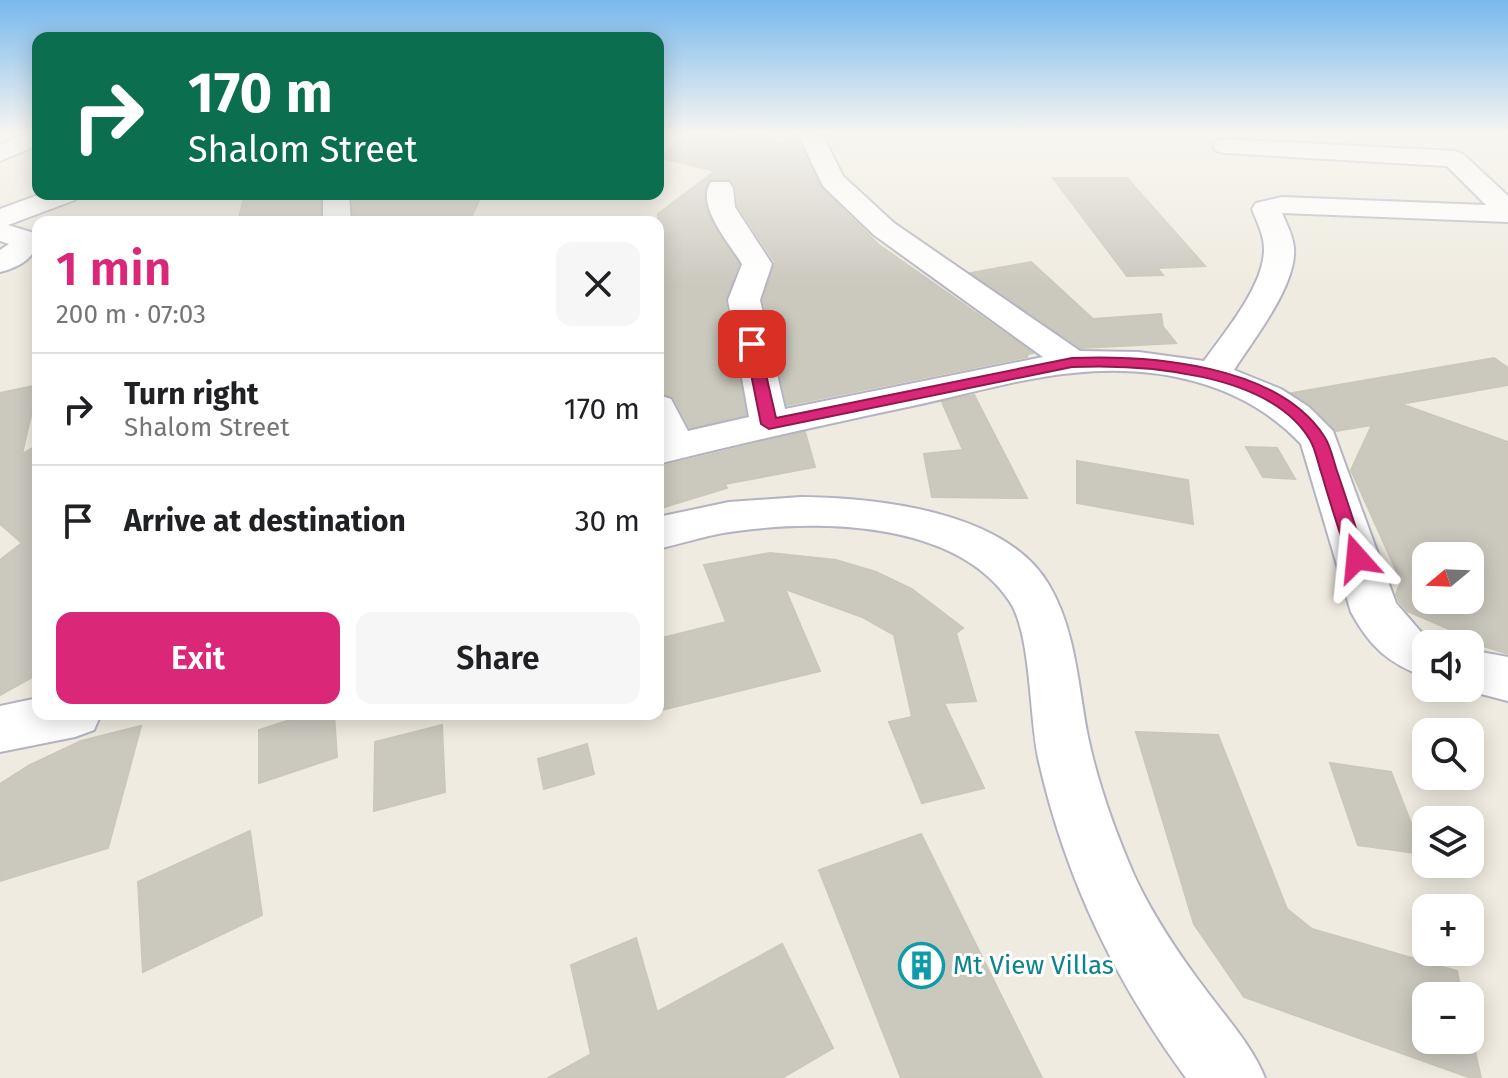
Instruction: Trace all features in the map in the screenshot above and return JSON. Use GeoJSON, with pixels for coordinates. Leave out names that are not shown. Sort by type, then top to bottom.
{"type":"FeatureCollection","features":[{"type":"Feature","properties":{"kind":"street"},"geometry":{"type":"LineString","coordinates":[[836,184],[893,236],[1072,362]]}},
{"type":"Feature","properties":{"kind":"street"},"geometry":{"type":"LineString","coordinates":[[1480,184],[1508,212]]}},
{"type":"Feature","properties":{"kind":"street"},"geometry":{"type":"LineString","coordinates":[[720,188],[721,207],[757,264],[744,300],[769,424]]}},
{"type":"Feature","properties":{"kind":"street"},"geometry":{"type":"LineString","coordinates":[[0,219],[50,200]]}},
{"type":"Feature","properties":{"kind":"street"},"geometry":{"type":"LineString","coordinates":[[1212,375],[1273,275],[1279,257],[1278,238],[1266,209],[1282,205],[1508,212]]}},
{"type":"Feature","properties":{"kind":"street"},"geometry":{"type":"LineString","coordinates":[[0,232],[27,240],[22,249],[0,263]]}},
{"type":"Feature","properties":{"kind":"street"},"geometry":{"type":"LineString","coordinates":[[666,448],[1072,362],[1119,360],[1212,375],[1274,399],[1301,418],[1319,440],[1375,612],[1404,646],[1412,650]]}},
{"type":"Feature","properties":{"kind":"street"},"geometry":{"type":"LineString","coordinates":[[664,532],[727,517],[870,514],[953,533],[998,558],[1032,596],[1046,645],[1071,777],[1101,869],[1134,940],[1230,1078]]}},
{"type":"Feature","properties":{"kind":"street"},"geometry":{"type":"LineString","coordinates":[[1484,674],[1508,679]]}},
{"type":"Feature","properties":{"kind":"street"},"geometry":{"type":"LineString","coordinates":[[14,724],[38,720]]}},
{"type":"Feature","properties":{"kind":"building"},"geometry":{"type":"Polygon","coordinates":[[[697,184],[708,184],[704,191],[708,214],[739,264],[725,301],[746,415],[690,428],[674,398],[664,394],[664,216],[658,214],[697,184]]]}},
{"type":"Feature","properties":{"kind":"building"},"geometry":{"type":"Polygon","coordinates":[[[734,184],[819,184],[879,245],[1033,353],[1027,357],[787,405],[763,300],[775,262],[738,206],[734,184]]]}},
{"type":"Feature","properties":{"kind":"building"},"geometry":{"type":"Polygon","coordinates":[[[1058,184],[1133,184],[1205,266],[1157,268],[1163,275],[1127,276],[1058,184]]]}},
{"type":"Feature","properties":{"kind":"building"},"geometry":{"type":"Polygon","coordinates":[[[244,200],[320,200],[320,216],[240,216],[244,200]]]}},
{"type":"Feature","properties":{"kind":"building"},"geometry":{"type":"Polygon","coordinates":[[[352,200],[479,200],[472,216],[354,216],[352,200]]]}},
{"type":"Feature","properties":{"kind":"building"},"geometry":{"type":"Polygon","coordinates":[[[1031,262],[1093,319],[1161,314],[1163,327],[1176,343],[1081,348],[971,273],[1031,262]]]}},
{"type":"Feature","properties":{"kind":"building"},"geometry":{"type":"Polygon","coordinates":[[[1494,358],[1508,368],[1508,385],[1401,404],[1508,442],[1508,654],[1484,646],[1484,630],[1451,630],[1414,614],[1484,614],[1484,542],[1412,542],[1412,613],[1399,601],[1396,594],[1401,581],[1351,470],[1372,425],[1336,431],[1311,405],[1292,393],[1494,358]]]}},
{"type":"Feature","properties":{"kind":"building"},"geometry":{"type":"Polygon","coordinates":[[[32,386],[32,411],[22,454],[32,448],[32,677],[0,695],[0,560],[22,543],[0,524],[0,393],[32,386]]]}},
{"type":"Feature","properties":{"kind":"building"},"geometry":{"type":"Polygon","coordinates":[[[974,395],[1027,498],[932,497],[924,454],[963,450],[942,402],[974,395]]]}},
{"type":"Feature","properties":{"kind":"building"},"geometry":{"type":"Polygon","coordinates":[[[805,432],[815,467],[725,484],[727,488],[664,507],[664,466],[805,432]]]}},
{"type":"Feature","properties":{"kind":"building"},"geometry":{"type":"Polygon","coordinates":[[[1246,447],[1277,448],[1295,479],[1263,477],[1246,447]]]}},
{"type":"Feature","properties":{"kind":"building"},"geometry":{"type":"Polygon","coordinates":[[[1077,461],[1188,480],[1193,524],[1077,503],[1077,461]]]}},
{"type":"Feature","properties":{"kind":"building"},"geometry":{"type":"Polygon","coordinates":[[[770,553],[836,560],[876,572],[912,589],[963,628],[956,633],[976,701],[944,703],[984,788],[922,803],[889,722],[912,717],[894,635],[862,617],[785,589],[820,671],[664,710],[664,638],[726,622],[704,565],[770,553]]]}},
{"type":"Feature","properties":{"kind":"building"},"geometry":{"type":"Polygon","coordinates":[[[290,720],[334,720],[337,757],[259,783],[259,730],[290,720]]]}},
{"type":"Feature","properties":{"kind":"building"},"geometry":{"type":"Polygon","coordinates":[[[442,725],[445,792],[374,811],[375,742],[442,725]]]}},
{"type":"Feature","properties":{"kind":"building"},"geometry":{"type":"Polygon","coordinates":[[[141,726],[108,848],[0,881],[0,784],[30,765],[81,741],[141,726]]]}},
{"type":"Feature","properties":{"kind":"building"},"geometry":{"type":"Polygon","coordinates":[[[1136,732],[1218,735],[1287,909],[1312,929],[1412,958],[1412,966],[1440,966],[1457,971],[1459,982],[1412,982],[1412,1054],[1476,1054],[1481,1078],[1471,1078],[1244,997],[1194,924],[1136,732]]]}},
{"type":"Feature","properties":{"kind":"building"},"geometry":{"type":"Polygon","coordinates":[[[587,744],[594,774],[544,789],[538,759],[587,744]]]}},
{"type":"Feature","properties":{"kind":"building"},"geometry":{"type":"Polygon","coordinates":[[[1330,763],[1391,772],[1412,826],[1412,852],[1358,845],[1330,763]]]}},
{"type":"Feature","properties":{"kind":"building"},"geometry":{"type":"Polygon","coordinates":[[[250,831],[262,915],[143,972],[138,882],[250,831]]]}},
{"type":"Feature","properties":{"kind":"building","name":"Mt View Villas"},"geometry":{"type":"Polygon","coordinates":[[[921,834],[1042,1078],[901,1078],[819,870],[921,834]]]}},
{"type":"Feature","properties":{"kind":"building"},"geometry":{"type":"Polygon","coordinates":[[[636,938],[657,1012],[782,944],[833,1048],[782,1078],[548,1078],[591,1054],[571,965],[636,938]]]}},
{"type":"Feature","properties":{"kind":"place","name":"Mt View Villas"},"geometry":{"type":"Point","coordinates":[922,965]}},
{"type":"Feature","properties":{"kind":"route"},"geometry":{"type":"LineString","coordinates":[[752,344],[769,424],[1072,362],[1119,360],[1167,366],[1244,385],[1274,399],[1301,418],[1319,440],[1357,558]]}}]}
